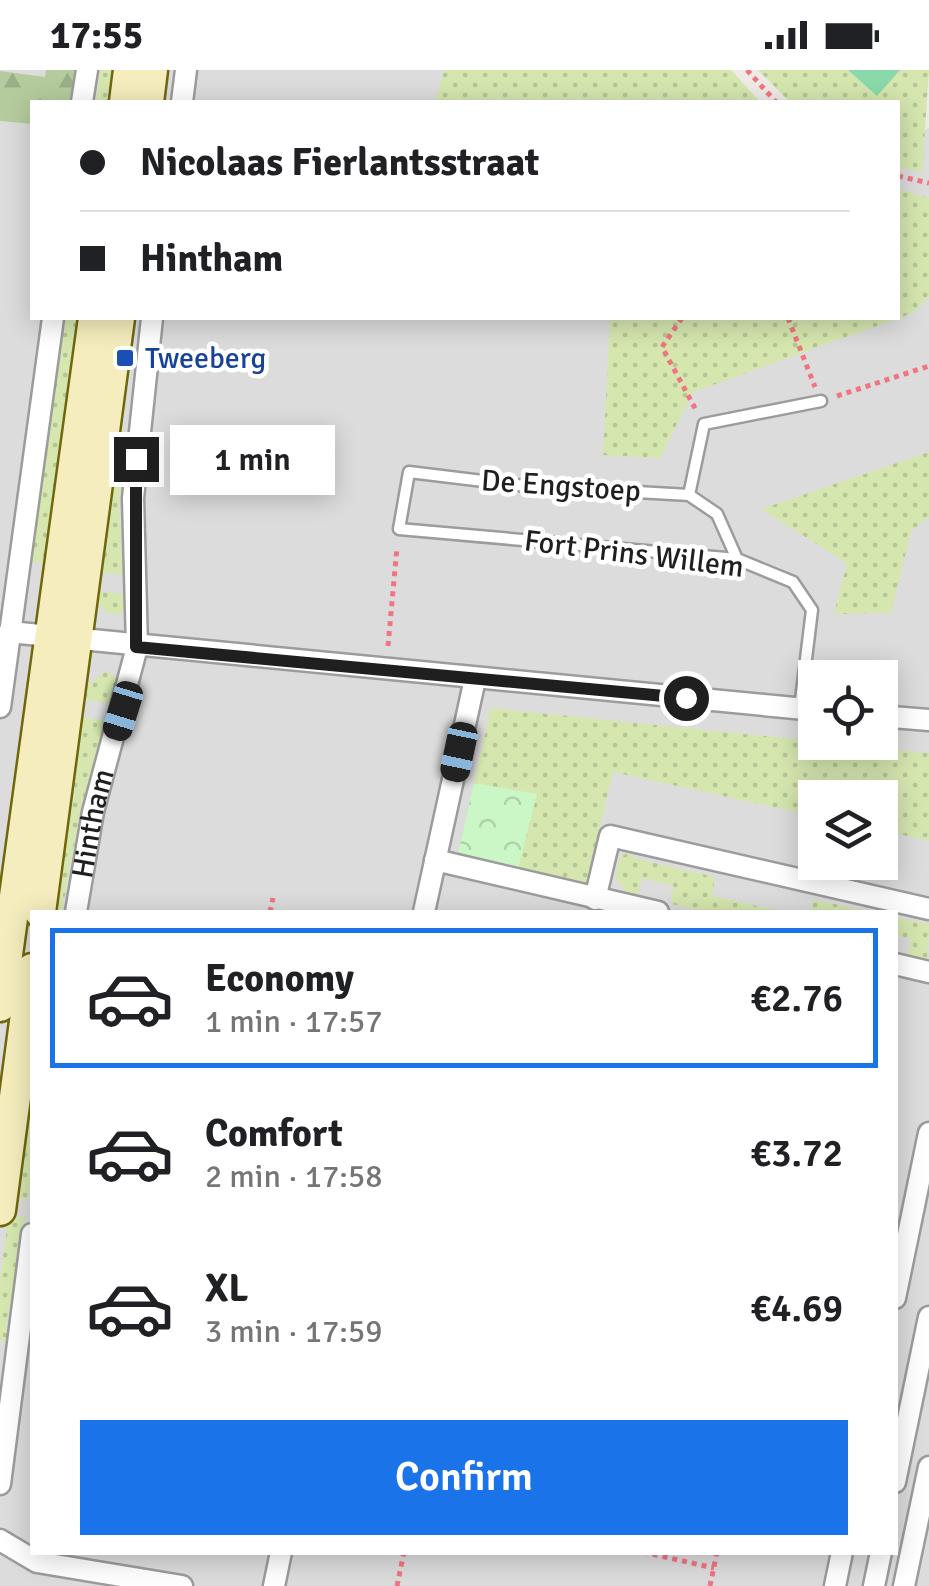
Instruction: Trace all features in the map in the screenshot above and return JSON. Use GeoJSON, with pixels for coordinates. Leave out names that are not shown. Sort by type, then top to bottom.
{"type":"FeatureCollection","features":[{"type":"Feature","properties":{"kind":"street"},"geometry":{"type":"LineString","coordinates":[[82,100],[87,70]]}},
{"type":"Feature","properties":{"kind":"street"},"geometry":{"type":"LineString","coordinates":[[124,100],[129,70]]}},
{"type":"Feature","properties":{"kind":"street"},"geometry":{"type":"LineString","coordinates":[[148,100],[152,70]]}},
{"type":"Feature","properties":{"kind":"street"},"geometry":{"type":"LineString","coordinates":[[182,100],[186,70]]}},
{"type":"Feature","properties":{"kind":"street"},"geometry":{"type":"LineString","coordinates":[[0,707],[53,320]]}},
{"type":"Feature","properties":{"kind":"street","name":"Hintham"},"geometry":{"type":"LineString","coordinates":[[40,910],[94,320]]}},
{"type":"Feature","properties":{"kind":"street","name":"Hintham"},"geometry":{"type":"LineString","coordinates":[[1,994],[119,320]]}},
{"type":"Feature","properties":{"kind":"street","name":"Hintham"},"geometry":{"type":"LineString","coordinates":[[76,910],[92,812],[136,647],[134,498],[152,320]]}},
{"type":"Feature","properties":{"kind":"street"},"geometry":{"type":"LineString","coordinates":[[10,632],[798,709]]}},
{"type":"Feature","properties":{"kind":"street"},"geometry":{"type":"LineString","coordinates":[[424,910],[475,679]]}},
{"type":"Feature","properties":{"kind":"street"},"geometry":{"type":"LineString","coordinates":[[898,717],[929,720]]}},
{"type":"Feature","properties":{"kind":"street"},"geometry":{"type":"LineString","coordinates":[[596,899],[610,836],[929,908]]}},
{"type":"Feature","properties":{"kind":"street"},"geometry":{"type":"LineString","coordinates":[[435,860],[648,910]]}},
{"type":"Feature","properties":{"kind":"street"},"geometry":{"type":"LineString","coordinates":[[898,965],[929,972]]}},
{"type":"Feature","properties":{"kind":"street"},"geometry":{"type":"LineString","coordinates":[[0,1210],[30,984]]}},
{"type":"Feature","properties":{"kind":"street"},"geometry":{"type":"LineString","coordinates":[[898,1267],[902,1225],[929,1132]]}},
{"type":"Feature","properties":{"kind":"street"},"geometry":{"type":"LineString","coordinates":[[0,1484],[30,1250]]}},
{"type":"Feature","properties":{"kind":"street"},"geometry":{"type":"LineString","coordinates":[[898,1467],[929,1317]]}},
{"type":"Feature","properties":{"kind":"street"},"geometry":{"type":"LineString","coordinates":[[904,1586],[929,1466]]}},
{"type":"Feature","properties":{"kind":"street"},"geometry":{"type":"LineString","coordinates":[[0,1540],[37,1562],[182,1586]]}},
{"type":"Feature","properties":{"kind":"street"},"geometry":{"type":"LineString","coordinates":[[274,1586],[280,1555]]}},
{"type":"Feature","properties":{"kind":"street"},"geometry":{"type":"LineString","coordinates":[[835,1586],[841,1555]]}},
{"type":"Feature","properties":{"kind":"street"},"geometry":{"type":"LineString","coordinates":[[874,1586],[879,1555]]}},
{"type":"Feature","properties":{"kind":"lane"},"geometry":{"type":"LineString","coordinates":[[737,559],[717,514],[689,495],[704,424],[821,401]]}},
{"type":"Feature","properties":{"kind":"lane","name":"De Engstoep"},"geometry":{"type":"LineString","coordinates":[[399,529],[409,472],[516,485],[689,495]]}},
{"type":"Feature","properties":{"kind":"lane","name":"Fort Prins Willem"},"geometry":{"type":"LineString","coordinates":[[399,529],[737,559],[793,582],[812,610],[810,660]]}},
{"type":"Feature","properties":{"kind":"path"},"geometry":{"type":"LineString","coordinates":[[748,70],[774,100]]}},
{"type":"Feature","properties":{"kind":"path"},"geometry":{"type":"LineString","coordinates":[[900,176],[929,183]]}},
{"type":"Feature","properties":{"kind":"path"},"geometry":{"type":"LineString","coordinates":[[681,320],[662,347],[704,424]]}},
{"type":"Feature","properties":{"kind":"path"},"geometry":{"type":"LineString","coordinates":[[789,320],[821,401],[929,366]]}},
{"type":"Feature","properties":{"kind":"path"},"geometry":{"type":"LineString","coordinates":[[385,670],[399,529]]}},
{"type":"Feature","properties":{"kind":"path"},"geometry":{"type":"LineString","coordinates":[[270,910],[273,898]]}},
{"type":"Feature","properties":{"kind":"path"},"geometry":{"type":"LineString","coordinates":[[397,1586],[403,1555]]}},
{"type":"Feature","properties":{"kind":"path"},"geometry":{"type":"LineString","coordinates":[[656,1555],[714,1568]]}},
{"type":"Feature","properties":{"kind":"path"},"geometry":{"type":"LineString","coordinates":[[710,1586],[717,1555]]}},
{"type":"Feature","properties":{"kind":"shaded area"},"geometry":{"type":"Polygon","coordinates":[[[0,70],[640,70],[658,100],[30,100],[30,320],[900,320],[900,139],[929,128],[929,1586],[0,1586],[0,70]]]}},
{"type":"Feature","properties":{"kind":"green space"},"geometry":{"type":"Polygon","coordinates":[[[46,70],[77,70],[72,100],[30,100],[30,124],[0,121],[0,71],[45,77],[46,70]]]}},
{"type":"Feature","properties":{"kind":"green space"},"geometry":{"type":"Polygon","coordinates":[[[100,70],[117,70],[112,100],[96,100],[100,70]]]}},
{"type":"Feature","properties":{"kind":"green space"},"geometry":{"type":"Polygon","coordinates":[[[444,70],[731,70],[758,100],[436,100],[444,70]]]}},
{"type":"Feature","properties":{"kind":"green space"},"geometry":{"type":"Polygon","coordinates":[[[758,70],[929,70],[922,172],[900,167],[900,100],[788,100],[758,70]]]}},
{"type":"Feature","properties":{"kind":"green space"},"geometry":{"type":"Polygon","coordinates":[[[848,70],[900,70],[877,96],[848,70]]]}},
{"type":"Feature","properties":{"kind":"green space"},"geometry":{"type":"Polygon","coordinates":[[[900,190],[929,198],[929,296],[913,313],[900,318],[900,190]]]}},
{"type":"Feature","properties":{"kind":"green space"},"geometry":{"type":"Polygon","coordinates":[[[65,320],[83,320],[50,564],[31,562],[65,320]]]}},
{"type":"Feature","properties":{"kind":"green space"},"geometry":{"type":"Polygon","coordinates":[[[610,320],[894,320],[693,392],[660,458],[603,455],[610,320]]]}},
{"type":"Feature","properties":{"kind":"green space"},"geometry":{"type":"Polygon","coordinates":[[[113,430],[126,431],[119,506],[123,575],[94,571],[113,430]]]}},
{"type":"Feature","properties":{"kind":"green space"},"geometry":{"type":"Polygon","coordinates":[[[929,452],[929,517],[911,531],[891,613],[834,614],[847,563],[761,509],[929,452]]]}},
{"type":"Feature","properties":{"kind":"green space"},"geometry":{"type":"Polygon","coordinates":[[[94,590],[128,595],[129,604],[118,615],[108,612],[94,590]]]}},
{"type":"Feature","properties":{"kind":"green space"},"geometry":{"type":"Polygon","coordinates":[[[107,671],[119,680],[115,704],[79,699],[87,685],[107,671]]]}},
{"type":"Feature","properties":{"kind":"green space"},"geometry":{"type":"Polygon","coordinates":[[[491,708],[798,740],[798,760],[898,760],[898,750],[929,753],[929,841],[898,834],[898,780],[798,780],[798,812],[613,772],[584,892],[456,863],[491,708]]]}},
{"type":"Feature","properties":{"kind":"green space"},"geometry":{"type":"Polygon","coordinates":[[[77,717],[111,721],[82,803],[62,910],[50,910],[77,717]]]}},
{"type":"Feature","properties":{"kind":"green space"},"geometry":{"type":"Polygon","coordinates":[[[474,783],[537,794],[516,877],[456,863],[474,783]]]}},
{"type":"Feature","properties":{"kind":"green space"},"geometry":{"type":"Polygon","coordinates":[[[634,851],[633,858],[715,877],[712,896],[776,910],[699,910],[671,904],[674,886],[642,878],[637,897],[628,894],[615,877],[621,856],[634,851]]]}},
{"type":"Feature","properties":{"kind":"green space"},"geometry":{"type":"Polygon","coordinates":[[[814,900],[863,910],[810,910],[814,900]]]}},
{"type":"Feature","properties":{"kind":"green space"},"geometry":{"type":"Polygon","coordinates":[[[898,918],[929,924],[927,963],[907,958],[911,939],[898,936],[898,918]]]}},
{"type":"Feature","properties":{"kind":"green space"},"geometry":{"type":"Polygon","coordinates":[[[30,1057],[28,1199],[11,1197],[30,1057]]]}},
{"type":"Feature","properties":{"kind":"green space"},"geometry":{"type":"Polygon","coordinates":[[[9,1215],[26,1217],[6,1325],[11,1334],[7,1341],[0,1341],[0,1277],[9,1215]]]}},
{"type":"Feature","properties":{"kind":"place","name":"Tweeberg"},"geometry":{"type":"Point","coordinates":[125,358]}},
{"type":"Feature","properties":{"kind":"route"},"geometry":{"type":"LineString","coordinates":[[136,459],[136,647],[686,698]]}}]}
